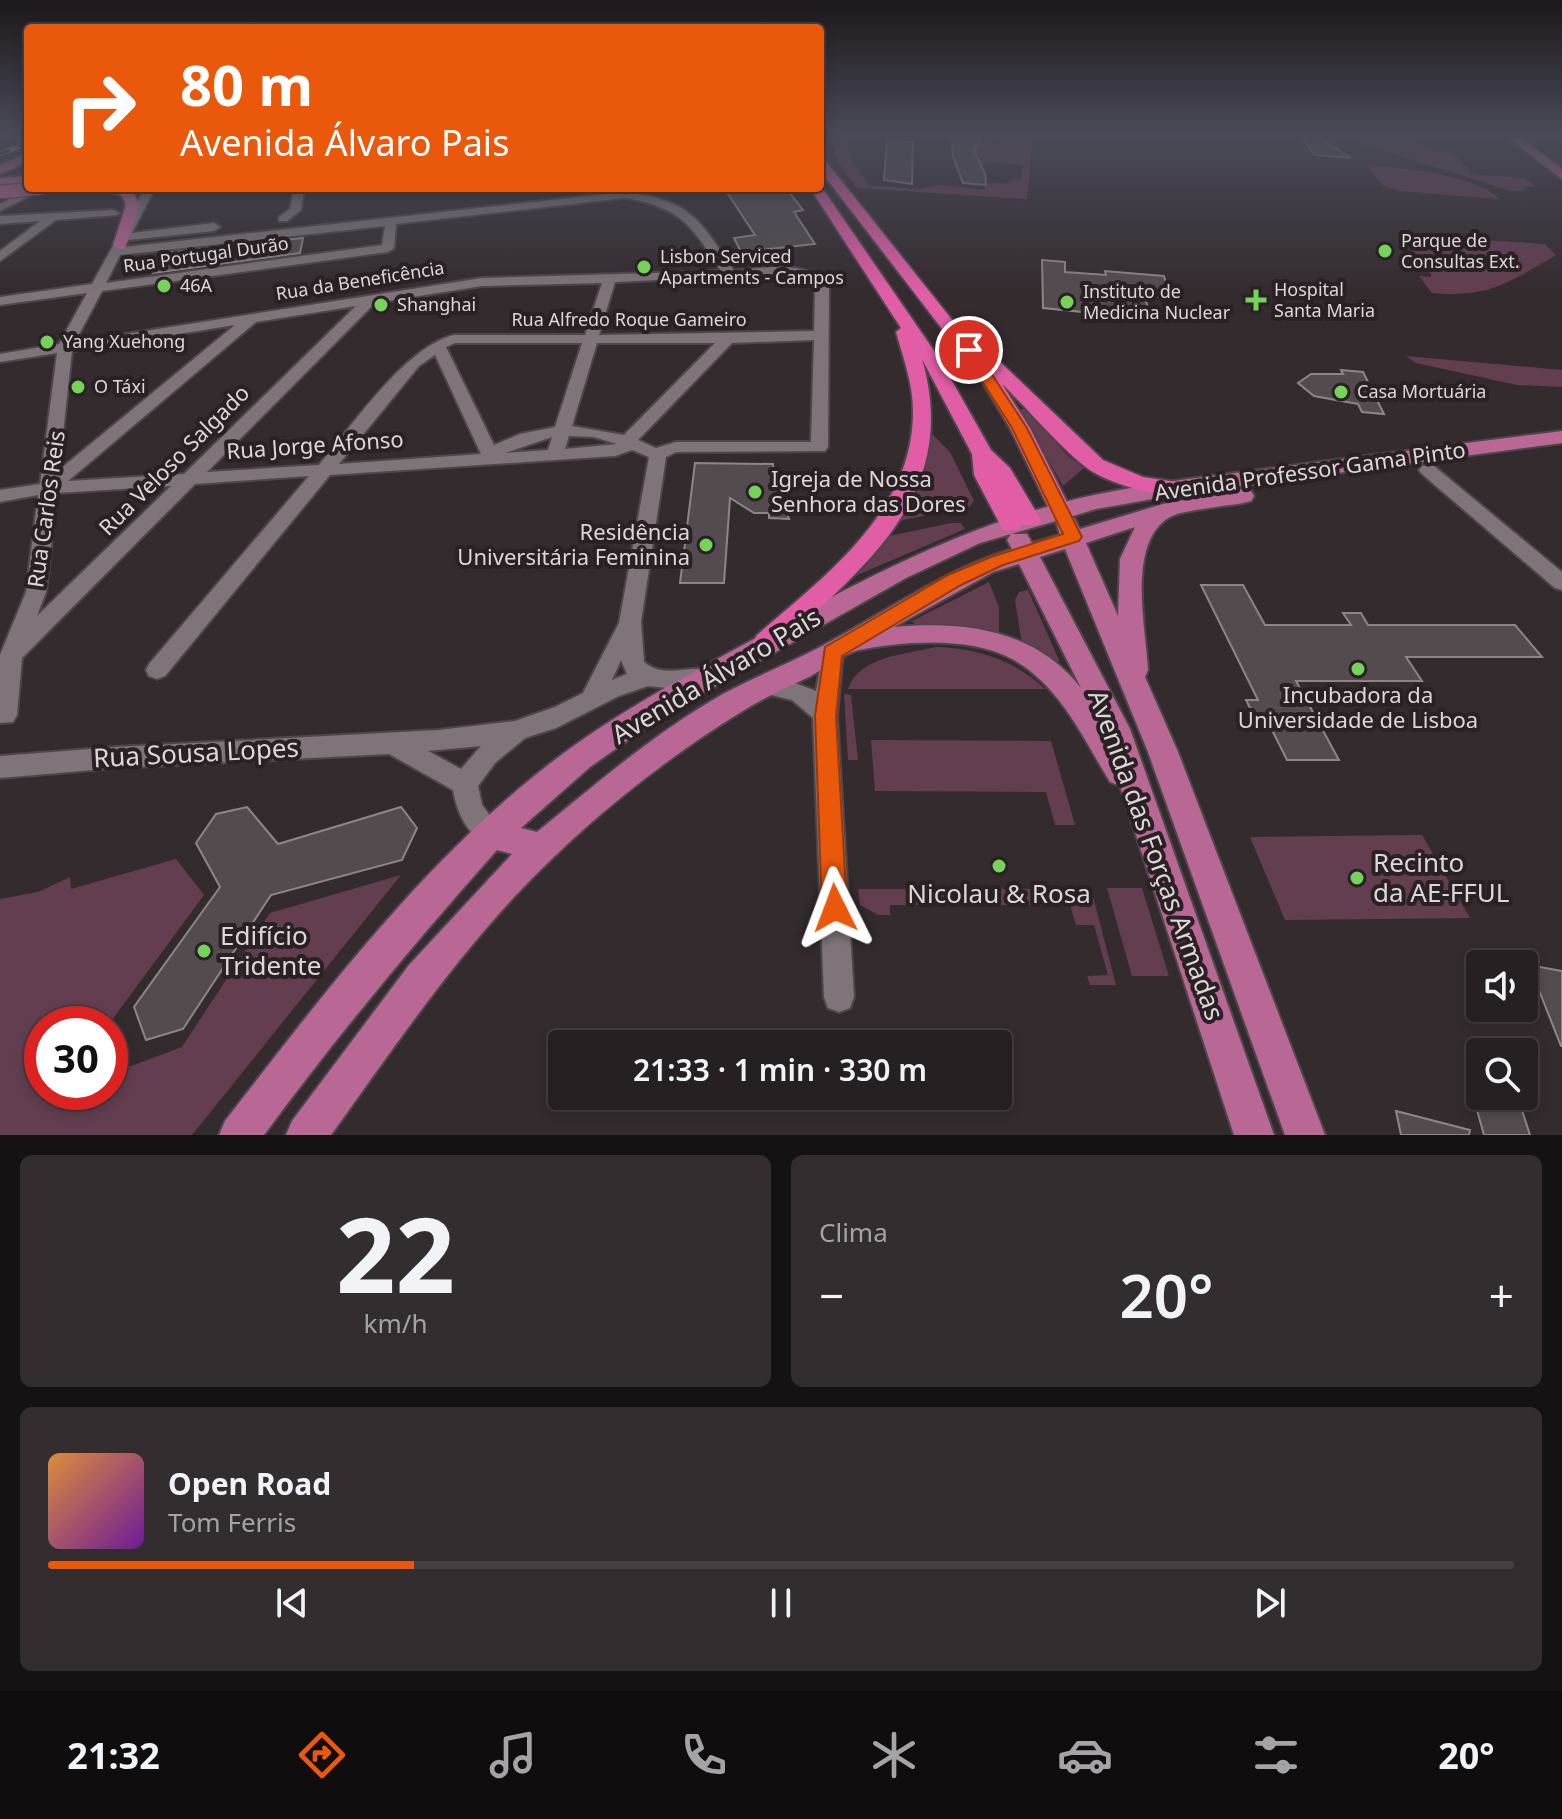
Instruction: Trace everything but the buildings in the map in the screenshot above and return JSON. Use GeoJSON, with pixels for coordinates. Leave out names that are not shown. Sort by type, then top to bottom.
{"type":"FeatureCollection","features":[{"type":"Feature","properties":{"kind":"highway","name":"Avenida das Forças Armadas"},"geometry":{"type":"LineString","coordinates":[[839,186],[950,324],[1013,416],[1060,510]]}},
{"type":"Feature","properties":{"kind":"highway","name":"Avenida das Forças Armadas"},"geometry":{"type":"LineString","coordinates":[[820,192],[930,358],[982,453],[985,475],[1020,523]]}},
{"type":"Feature","properties":{"kind":"highway"},"geometry":{"type":"LineString","coordinates":[[766,642],[882,529],[913,473],[921,443],[923,409],[899,310]]}},
{"type":"Feature","properties":{"kind":"highway"},"geometry":{"type":"LineString","coordinates":[[950,324],[1086,458],[1125,478],[1176,488]]}},
{"type":"Feature","properties":{"kind":"main road"},"geometry":{"type":"LineString","coordinates":[[0,192],[24,190]]}},
{"type":"Feature","properties":{"kind":"main road"},"geometry":{"type":"LineString","coordinates":[[121,245],[133,205],[124,192]]}},
{"type":"Feature","properties":{"kind":"main road","name":"Avenida Professor Gama Pinto"},"geometry":{"type":"LineString","coordinates":[[1020,523],[1060,510],[1176,488],[1562,437]]}},
{"type":"Feature","properties":{"kind":"main road","name":"Avenida Professor Gama Pinto"},"geometry":{"type":"LineString","coordinates":[[1025,552],[1210,500],[1562,452]]}},
{"type":"Feature","properties":{"kind":"main road","name":"Avenida das Forças Armadas"},"geometry":{"type":"LineString","coordinates":[[1060,510],[1136,685],[1305,1135]]}},
{"type":"Feature","properties":{"kind":"main road"},"geometry":{"type":"LineString","coordinates":[[1136,685],[1131,575],[1133,556],[1147,527],[1163,511]]}},
{"type":"Feature","properties":{"kind":"main road"},"geometry":{"type":"LineString","coordinates":[[1020,523],[1043,532],[1073,537]]}},
{"type":"Feature","properties":{"kind":"main road","name":"Avenida Álvaro Pais"},"geometry":{"type":"LineString","coordinates":[[239,1135],[309,1043],[407,925],[491,834],[580,758],[640,716],[705,677],[897,572],[972,538],[1020,523]]}},
{"type":"Feature","properties":{"kind":"main road","name":"Avenida das Forças Armadas"},"geometry":{"type":"LineString","coordinates":[[1020,523],[1025,552],[1116,729],[1254,1135]]}},
{"type":"Feature","properties":{"kind":"main road","name":"Avenida Álvaro Pais"},"geometry":{"type":"LineString","coordinates":[[306,1135],[422,978],[503,885],[541,848],[637,768],[732,703],[842,647],[955,580],[1025,552]]}},
{"type":"Feature","properties":{"kind":"main road"},"geometry":{"type":"LineString","coordinates":[[842,647],[925,633],[959,633],[997,642],[1025,655],[1065,688],[1143,805]]}},
{"type":"Feature","properties":{"kind":"main road"},"geometry":{"type":"LineString","coordinates":[[491,834],[541,848]]}},
{"type":"Feature","properties":{"kind":"street"},"geometry":{"type":"LineString","coordinates":[[0,208],[33,192]]}},
{"type":"Feature","properties":{"kind":"street"},"geometry":{"type":"LineString","coordinates":[[65,347],[148,192]]}},
{"type":"Feature","properties":{"kind":"street"},"geometry":{"type":"LineString","coordinates":[[283,219],[295,210],[298,192]]}},
{"type":"Feature","properties":{"kind":"street"},"geometry":{"type":"LineString","coordinates":[[269,221],[308,214],[309,192]]}},
{"type":"Feature","properties":{"kind":"street"},"geometry":{"type":"LineString","coordinates":[[121,245],[180,245],[396,215],[461,212],[610,195],[652,198],[687,213],[730,275]]}},
{"type":"Feature","properties":{"kind":"street"},"geometry":{"type":"LineString","coordinates":[[383,208],[396,215],[418,215],[423,211],[417,206],[461,212]]}},
{"type":"Feature","properties":{"kind":"street"},"geometry":{"type":"LineString","coordinates":[[0,220],[113,213]]}},
{"type":"Feature","properties":{"kind":"street","name":"Rua Portugal Durão"},"geometry":{"type":"LineString","coordinates":[[0,301],[388,248],[396,215]]}},
{"type":"Feature","properties":{"kind":"street"},"geometry":{"type":"LineString","coordinates":[[0,257],[53,217]]}},
{"type":"Feature","properties":{"kind":"street"},"geometry":{"type":"LineString","coordinates":[[121,245],[186,230],[227,225]]}},
{"type":"Feature","properties":{"kind":"street"},"geometry":{"type":"LineString","coordinates":[[180,245],[169,242],[169,237],[186,230]]}},
{"type":"Feature","properties":{"kind":"street","name":"Rua da Beneficência"},"geometry":{"type":"LineString","coordinates":[[0,358],[482,282],[609,280],[786,270],[815,278],[822,288],[821,335]]}},
{"type":"Feature","properties":{"kind":"street"},"geometry":{"type":"LineString","coordinates":[[555,454],[609,280]]}},
{"type":"Feature","properties":{"kind":"street","name":"Rua Veloso Salgado"},"geometry":{"type":"LineString","coordinates":[[11,655],[370,300]]}},
{"type":"Feature","properties":{"kind":"street"},"geometry":{"type":"LineString","coordinates":[[49,488],[252,318]]}},
{"type":"Feature","properties":{"kind":"street"},"geometry":{"type":"LineString","coordinates":[[644,678],[633,666],[630,622],[658,455],[665,449],[676,447],[819,447],[821,335]]}},
{"type":"Feature","properties":{"kind":"street","name":"Rua Alfredo Roque Gameiro"},"geometry":{"type":"LineString","coordinates":[[438,346],[454,339],[728,339],[821,335]]}},
{"type":"Feature","properties":{"kind":"street"},"geometry":{"type":"LineString","coordinates":[[627,441],[728,339]]}},
{"type":"Feature","properties":{"kind":"street"},"geometry":{"type":"LineString","coordinates":[[157,670],[414,363],[438,346],[491,457],[503,446],[562,431],[594,431],[658,455]]}},
{"type":"Feature","properties":{"kind":"street","name":"Rua Carlos Reis"},"geometry":{"type":"LineString","coordinates":[[5,715],[11,655],[36,592],[65,347]]}},
{"type":"Feature","properties":{"kind":"street","name":"Rua Jorge Afonso"},"geometry":{"type":"LineString","coordinates":[[0,496],[49,488],[615,451],[627,446],[627,441]]}},
{"type":"Feature","properties":{"kind":"street"},"geometry":{"type":"LineString","coordinates":[[1428,470],[1562,583]]}},
{"type":"Feature","properties":{"kind":"street"},"geometry":{"type":"LineString","coordinates":[[593,695],[630,622]]}},
{"type":"Feature","properties":{"kind":"street"},"geometry":{"type":"LineString","coordinates":[[839,997],[825,716],[842,647]]}},
{"type":"Feature","properties":{"kind":"street","name":"Rua Sousa Lopes"},"geometry":{"type":"LineString","coordinates":[[0,767],[83,758],[392,744],[518,730],[552,718],[593,695],[644,678],[658,681],[705,677]]}},
{"type":"Feature","properties":{"kind":"street"},"geometry":{"type":"LineString","coordinates":[[766,686],[782,687],[808,696],[819,705],[825,716]]}},
{"type":"Feature","properties":{"kind":"street"},"geometry":{"type":"LineString","coordinates":[[491,834],[476,822],[467,806],[465,784],[486,756],[518,730]]}},
{"type":"Feature","properties":{"kind":"street"},"geometry":{"type":"LineString","coordinates":[[392,744],[465,784]]}},
{"type":"Feature","properties":{"kind":"shaded area"},"geometry":{"type":"Polygon","coordinates":[[[856,186],[916,189],[949,186],[984,190],[985,186],[1028,186],[1027,199],[856,186]]]}},
{"type":"Feature","properties":{"kind":"shaded area"},"geometry":{"type":"Polygon","coordinates":[[[1385,186],[1479,186],[1500,199],[1400,191],[1385,186]]]}},
{"type":"Feature","properties":{"kind":"shaded area"},"geometry":{"type":"Polygon","coordinates":[[[1496,186],[1534,186],[1535,187],[1522,186],[1526,190],[1512,191],[1496,186]]]}},
{"type":"Feature","properties":{"kind":"shaded area"},"geometry":{"type":"Polygon","coordinates":[[[1401,235],[1545,244],[1556,255],[1484,291],[1432,293],[1419,276],[1431,277],[1431,274],[1401,235]]]}},
{"type":"Feature","properties":{"kind":"shaded area"},"geometry":{"type":"Polygon","coordinates":[[[1406,356],[1562,370],[1562,387],[1517,385],[1416,363],[1406,356]]]}},
{"type":"Feature","properties":{"kind":"shaded area"},"geometry":{"type":"Polygon","coordinates":[[[1026,408],[1067,455],[1084,468],[1063,486],[1020,410],[1026,408]]]}},
{"type":"Feature","properties":{"kind":"shaded area"},"geometry":{"type":"Polygon","coordinates":[[[930,432],[950,452],[974,501],[969,507],[898,521],[922,470],[930,432]]]}},
{"type":"Feature","properties":{"kind":"shaded area"},"geometry":{"type":"Polygon","coordinates":[[[961,523],[965,529],[855,576],[855,572],[889,536],[961,523]]]}},
{"type":"Feature","properties":{"kind":"shaded area"},"geometry":{"type":"Polygon","coordinates":[[[989,582],[999,607],[999,635],[966,626],[914,624],[912,621],[989,582]]]}},
{"type":"Feature","properties":{"kind":"shaded area"},"geometry":{"type":"Polygon","coordinates":[[[1028,590],[1059,660],[1058,664],[1022,644],[1015,600],[1019,592],[1028,590]]]}},
{"type":"Feature","properties":{"kind":"shaded area"},"geometry":{"type":"Polygon","coordinates":[[[936,647],[980,653],[1008,663],[1045,689],[848,689],[854,678],[873,663],[936,647]]]}},
{"type":"Feature","properties":{"kind":"shaded area"},"geometry":{"type":"Polygon","coordinates":[[[844,694],[851,695],[858,760],[848,760],[844,694]]]}},
{"type":"Feature","properties":{"kind":"shaded area"},"geometry":{"type":"Polygon","coordinates":[[[871,740],[1051,741],[1075,825],[1055,825],[1046,792],[875,791],[871,740]]]}},
{"type":"Feature","properties":{"kind":"shaded area","name":"Recinto da AE-FFUL"},"geometry":{"type":"Polygon","coordinates":[[[1422,835],[1470,918],[1285,920],[1250,837],[1422,835]]]}},
{"type":"Feature","properties":{"kind":"shaded area"},"geometry":{"type":"Polygon","coordinates":[[[176,859],[204,895],[122,1006],[24,1006],[24,1110],[128,1110],[128,1067],[182,1047],[270,913],[401,875],[192,1135],[0,1135],[0,899],[38,892],[70,877],[71,889],[176,859]]]}},
{"type":"Feature","properties":{"kind":"shaded area"},"geometry":{"type":"Polygon","coordinates":[[[1107,888],[1142,888],[1169,976],[1132,976],[1107,888]]]}},
{"type":"Feature","properties":{"kind":"shaded area"},"geometry":{"type":"Polygon","coordinates":[[[858,889],[1091,889],[1116,985],[1090,985],[1087,976],[1108,975],[1094,925],[1076,925],[1070,905],[890,905],[890,915],[878,915],[860,905],[858,889]]]}},
{"type":"Feature","properties":{"kind":"place","name":"Parque de Consultas Ext."},"geometry":{"type":"Point","coordinates":[1385,251]}},
{"type":"Feature","properties":{"kind":"place","name":"Lisbon Serviced Apartments - Campos"},"geometry":{"type":"Point","coordinates":[644,267]}},
{"type":"Feature","properties":{"kind":"place","name":"46A"},"geometry":{"type":"Point","coordinates":[164,286]}},
{"type":"Feature","properties":{"kind":"place","name":"Hospital Santa Maria"},"geometry":{"type":"Point","coordinates":[1256,300]}},
{"type":"Feature","properties":{"kind":"place","name":"Instituto de Medicina Nuclear"},"geometry":{"type":"Point","coordinates":[1067,302]}},
{"type":"Feature","properties":{"kind":"place","name":"Shanghai"},"geometry":{"type":"Point","coordinates":[381,305]}},
{"type":"Feature","properties":{"kind":"place","name":"Yang Xuehong"},"geometry":{"type":"Point","coordinates":[47,342]}},
{"type":"Feature","properties":{"kind":"place","name":"O Táxi"},"geometry":{"type":"Point","coordinates":[78,387]}},
{"type":"Feature","properties":{"kind":"place","name":"Casa Mortuária"},"geometry":{"type":"Point","coordinates":[1341,392]}},
{"type":"Feature","properties":{"kind":"place","name":"Igreja de Nossa Senhora das Dores"},"geometry":{"type":"Point","coordinates":[755,492]}},
{"type":"Feature","properties":{"kind":"place","name":"Residência Universitária Feminina"},"geometry":{"type":"Point","coordinates":[706,545]}},
{"type":"Feature","properties":{"kind":"place","name":"Incubadora da Universidade de Lisboa"},"geometry":{"type":"Point","coordinates":[1358,669]}},
{"type":"Feature","properties":{"kind":"place","name":"Nicolau & Rosa"},"geometry":{"type":"Point","coordinates":[999,866]}},
{"type":"Feature","properties":{"kind":"place","name":"Recinto da AE-FFUL"},"geometry":{"type":"Point","coordinates":[1357,878]}},
{"type":"Feature","properties":{"kind":"place","name":"Edifício Tridente"},"geometry":{"type":"Point","coordinates":[204,951]}},
{"type":"Feature","properties":{"kind":"route"},"geometry":{"type":"LineString","coordinates":[[835,908],[825,716],[832,653],[955,580],[997,561],[1073,537],[1020,428],[969,350]]}}]}
